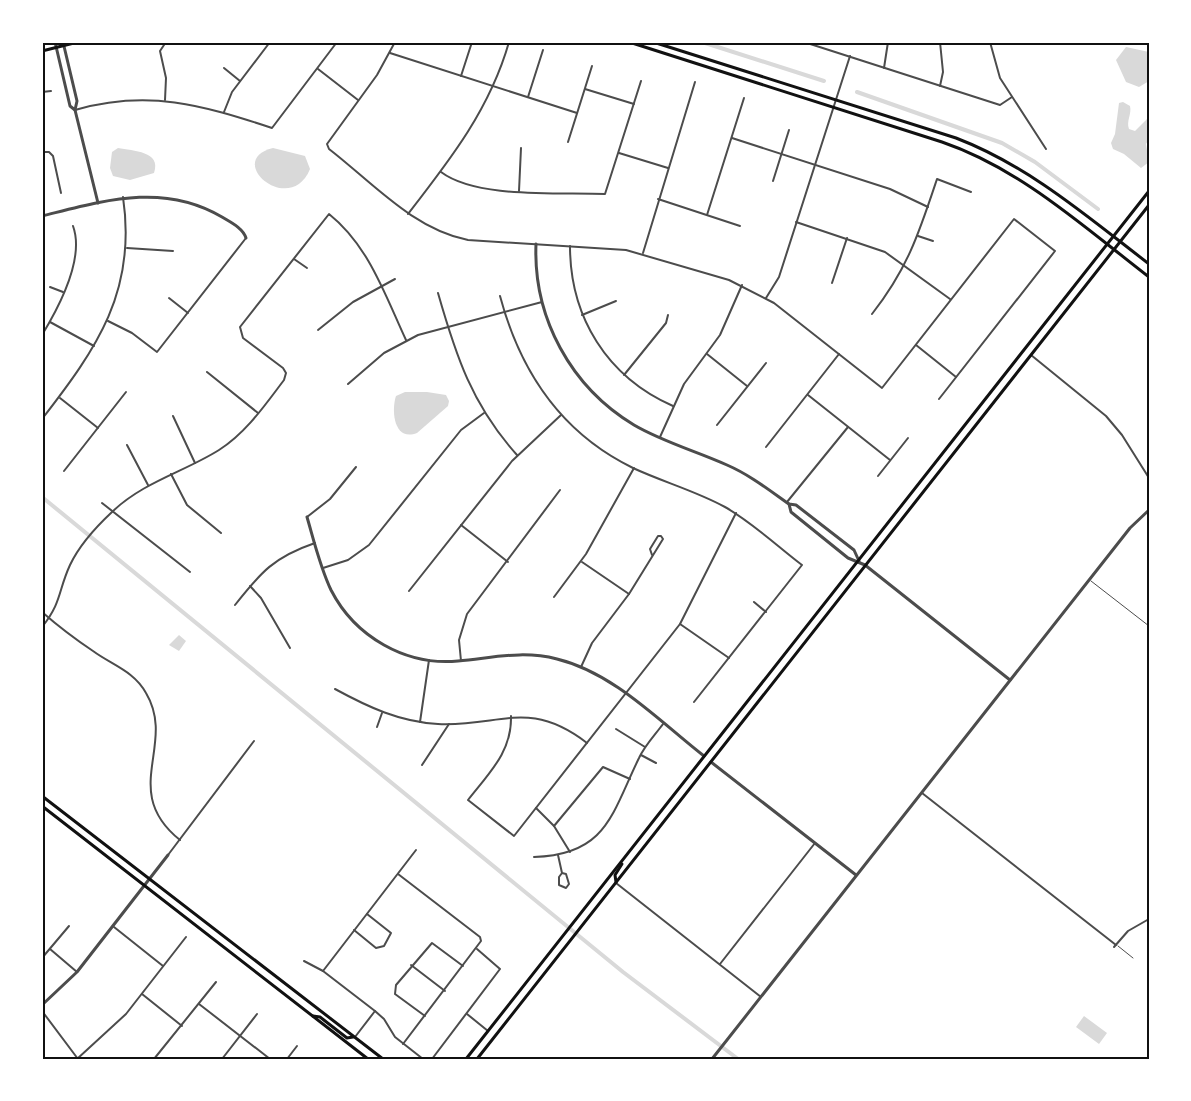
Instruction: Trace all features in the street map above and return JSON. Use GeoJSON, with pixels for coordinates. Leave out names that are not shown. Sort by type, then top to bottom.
{"type":"FeatureCollection","features":[{"type":"Feature","properties":{"kind":"main road"},"geometry":{"type":"LineString","coordinates":[[42,51],[78,42]]}},
{"type":"Feature","properties":{"kind":"main road"},"geometry":{"type":"LineString","coordinates":[[629,42],[953,146],[993,163],[1030,186],[1149,277]]}},
{"type":"Feature","properties":{"kind":"main road"},"geometry":{"type":"LineString","coordinates":[[653,42],[836,99],[990,151],[1035,178],[1149,264]]}},
{"type":"Feature","properties":{"kind":"main road"},"geometry":{"type":"LineString","coordinates":[[466,1059],[1149,191]]}},
{"type":"Feature","properties":{"kind":"main road"},"geometry":{"type":"LineString","coordinates":[[477,1059],[1149,205]]}},
{"type":"Feature","properties":{"kind":"main road"},"geometry":{"type":"LineString","coordinates":[[42,796],[383,1059]]}},
{"type":"Feature","properties":{"kind":"main road"},"geometry":{"type":"LineString","coordinates":[[42,806],[368,1059]]}},
{"type":"Feature","properties":{"kind":"main road"},"geometry":{"type":"LineString","coordinates":[[616,883],[615,875],[629,852]]}},
{"type":"Feature","properties":{"kind":"main road"},"geometry":{"type":"LineString","coordinates":[[311,1016],[320,1017],[347,1038],[354,1037]]}},
{"type":"Feature","properties":{"kind":"street"},"geometry":{"type":"LineString","coordinates":[[55,42],[70,106],[75,110]]}},
{"type":"Feature","properties":{"kind":"street"},"geometry":{"type":"LineString","coordinates":[[165,100],[166,78],[160,47],[166,42]]}},
{"type":"Feature","properties":{"kind":"street"},"geometry":{"type":"LineString","coordinates":[[224,112],[232,92],[270,42]]}},
{"type":"Feature","properties":{"kind":"street"},"geometry":{"type":"LineString","coordinates":[[75,110],[121,100],[165,100],[224,112],[272,128],[337,42]]}},
{"type":"Feature","properties":{"kind":"street"},"geometry":{"type":"LineString","coordinates":[[395,42],[359,101],[327,144],[329,149],[408,214],[435,231],[457,238],[643,254],[742,285],[766,298],[882,388],[1014,219],[1055,251],[939,399]]}},
{"type":"Feature","properties":{"kind":"street"},"geometry":{"type":"LineString","coordinates":[[461,76],[472,42]]}},
{"type":"Feature","properties":{"kind":"street"},"geometry":{"type":"LineString","coordinates":[[408,214],[470,131],[494,86],[509,42]]}},
{"type":"Feature","properties":{"kind":"street"},"geometry":{"type":"LineString","coordinates":[[804,42],[1000,105],[1012,97]]}},
{"type":"Feature","properties":{"kind":"street"},"geometry":{"type":"LineString","coordinates":[[884,68],[888,42]]}},
{"type":"Feature","properties":{"kind":"street"},"geometry":{"type":"LineString","coordinates":[[940,42],[943,72],[940,86]]}},
{"type":"Feature","properties":{"kind":"street"},"geometry":{"type":"LineString","coordinates":[[990,42],[996,70],[1046,149]]}},
{"type":"Feature","properties":{"kind":"street"},"geometry":{"type":"LineString","coordinates":[[63,44],[77,101],[75,110],[98,203]]}},
{"type":"Feature","properties":{"kind":"street"},"geometry":{"type":"LineString","coordinates":[[528,97],[543,50]]}},
{"type":"Feature","properties":{"kind":"street"},"geometry":{"type":"LineString","coordinates":[[390,53],[577,113]]}},
{"type":"Feature","properties":{"kind":"street"},"geometry":{"type":"LineString","coordinates":[[766,298],[779,276],[850,56]]}},
{"type":"Feature","properties":{"kind":"street"},"geometry":{"type":"LineString","coordinates":[[568,142],[592,66]]}},
{"type":"Feature","properties":{"kind":"street"},"geometry":{"type":"LineString","coordinates":[[224,68],[240,81]]}},
{"type":"Feature","properties":{"kind":"street"},"geometry":{"type":"LineString","coordinates":[[318,69],[359,101]]}},
{"type":"Feature","properties":{"kind":"street"},"geometry":{"type":"LineString","coordinates":[[441,172],[458,183],[475,188],[605,194],[641,81]]}},
{"type":"Feature","properties":{"kind":"street"},"geometry":{"type":"LineString","coordinates":[[643,254],[695,82]]}},
{"type":"Feature","properties":{"kind":"street"},"geometry":{"type":"LineString","coordinates":[[585,88],[634,104]]}},
{"type":"Feature","properties":{"kind":"street"},"geometry":{"type":"LineString","coordinates":[[42,92],[51,91]]}},
{"type":"Feature","properties":{"kind":"street"},"geometry":{"type":"LineString","coordinates":[[707,215],[744,98]]}},
{"type":"Feature","properties":{"kind":"street"},"geometry":{"type":"LineString","coordinates":[[773,181],[789,130]]}},
{"type":"Feature","properties":{"kind":"street"},"geometry":{"type":"LineString","coordinates":[[732,138],[890,189],[928,207]]}},
{"type":"Feature","properties":{"kind":"street"},"geometry":{"type":"LineString","coordinates":[[519,190],[521,148]]}},
{"type":"Feature","properties":{"kind":"street"},"geometry":{"type":"LineString","coordinates":[[42,152],[49,152],[61,193]]}},
{"type":"Feature","properties":{"kind":"street"},"geometry":{"type":"LineString","coordinates":[[618,153],[668,168]]}},
{"type":"Feature","properties":{"kind":"street"},"geometry":{"type":"LineString","coordinates":[[872,314],[906,265],[937,179],[970,192]]}},
{"type":"Feature","properties":{"kind":"street"},"geometry":{"type":"LineString","coordinates":[[42,216],[123,197],[154,196],[194,203],[228,220],[244,233],[246,237],[157,352],[132,333],[107,321]]}},
{"type":"Feature","properties":{"kind":"street"},"geometry":{"type":"LineString","coordinates":[[42,419],[93,346],[107,321],[122,279],[127,248],[123,197]]}},
{"type":"Feature","properties":{"kind":"street"},"geometry":{"type":"LineString","coordinates":[[658,199],[740,226]]}},
{"type":"Feature","properties":{"kind":"street"},"geometry":{"type":"LineString","coordinates":[[42,627],[58,604],[71,564],[112,512],[148,485],[195,463],[229,443],[258,413],[284,380],[286,373],[243,338],[240,331],[328,214],[358,242],[406,340]]}},
{"type":"Feature","properties":{"kind":"street"},"geometry":{"type":"LineString","coordinates":[[796,222],[874,248],[906,265],[951,300]]}},
{"type":"Feature","properties":{"kind":"street"},"geometry":{"type":"LineString","coordinates":[[42,335],[63,292],[76,246],[73,226]]}},
{"type":"Feature","properties":{"kind":"street"},"geometry":{"type":"LineString","coordinates":[[918,236],[933,241]]}},
{"type":"Feature","properties":{"kind":"street"},"geometry":{"type":"LineString","coordinates":[[832,283],[847,238]]}},
{"type":"Feature","properties":{"kind":"street"},"geometry":{"type":"LineString","coordinates":[[536,244],[537,276],[542,302],[556,341],[585,384],[618,414],[660,437],[734,468],[788,503],[796,505],[854,550],[859,561]]}},
{"type":"Feature","properties":{"kind":"street"},"geometry":{"type":"LineString","coordinates":[[570,246],[572,283],[582,315],[600,348],[624,375],[652,396],[673,406]]}},
{"type":"Feature","properties":{"kind":"street"},"geometry":{"type":"LineString","coordinates":[[127,248],[173,251]]}},
{"type":"Feature","properties":{"kind":"street"},"geometry":{"type":"LineString","coordinates":[[294,258],[307,268]]}},
{"type":"Feature","properties":{"kind":"street"},"geometry":{"type":"LineString","coordinates":[[318,330],[346,307],[395,279]]}},
{"type":"Feature","properties":{"kind":"street"},"geometry":{"type":"LineString","coordinates":[[660,437],[684,384],[720,335],[742,285]]}},
{"type":"Feature","properties":{"kind":"street"},"geometry":{"type":"LineString","coordinates":[[50,287],[63,292]]}},
{"type":"Feature","properties":{"kind":"street"},"geometry":{"type":"LineString","coordinates":[[438,293],[466,379],[484,413],[517,455]]}},
{"type":"Feature","properties":{"kind":"street"},"geometry":{"type":"LineString","coordinates":[[500,296],[525,365],[561,415],[591,443],[634,468],[707,498],[736,513],[802,565],[694,702]]}},
{"type":"Feature","properties":{"kind":"street"},"geometry":{"type":"LineString","coordinates":[[169,298],[188,313]]}},
{"type":"Feature","properties":{"kind":"street"},"geometry":{"type":"LineString","coordinates":[[582,315],[616,301]]}},
{"type":"Feature","properties":{"kind":"street"},"geometry":{"type":"LineString","coordinates":[[348,384],[375,360],[406,340],[447,326],[542,302]]}},
{"type":"Feature","properties":{"kind":"street"},"geometry":{"type":"LineString","coordinates":[[624,375],[666,323],[668,315]]}},
{"type":"Feature","properties":{"kind":"street"},"geometry":{"type":"LineString","coordinates":[[50,322],[93,346]]}},
{"type":"Feature","properties":{"kind":"street"},"geometry":{"type":"LineString","coordinates":[[915,345],[956,376]]}},
{"type":"Feature","properties":{"kind":"street"},"geometry":{"type":"LineString","coordinates":[[707,354],[747,386]]}},
{"type":"Feature","properties":{"kind":"street"},"geometry":{"type":"LineString","coordinates":[[766,447],[839,354]]}},
{"type":"Feature","properties":{"kind":"street"},"geometry":{"type":"LineString","coordinates":[[1031,355],[1106,416],[1130,446],[1149,478]]}},
{"type":"Feature","properties":{"kind":"street"},"geometry":{"type":"LineString","coordinates":[[717,424],[765,363]]}},
{"type":"Feature","properties":{"kind":"street"},"geometry":{"type":"LineString","coordinates":[[207,372],[258,413]]}},
{"type":"Feature","properties":{"kind":"street"},"geometry":{"type":"LineString","coordinates":[[64,471],[126,392]]}},
{"type":"Feature","properties":{"kind":"street"},"geometry":{"type":"LineString","coordinates":[[807,395],[890,460]]}},
{"type":"Feature","properties":{"kind":"street"},"geometry":{"type":"LineString","coordinates":[[58,398],[98,428]]}},
{"type":"Feature","properties":{"kind":"street"},"geometry":{"type":"LineString","coordinates":[[323,568],[348,560],[369,545],[461,429],[484,413]]}},
{"type":"Feature","properties":{"kind":"street"},"geometry":{"type":"LineString","coordinates":[[409,591],[517,455],[561,415]]}},
{"type":"Feature","properties":{"kind":"street"},"geometry":{"type":"LineString","coordinates":[[172,416],[195,463]]}},
{"type":"Feature","properties":{"kind":"street"},"geometry":{"type":"LineString","coordinates":[[788,503],[848,427]]}},
{"type":"Feature","properties":{"kind":"street"},"geometry":{"type":"LineString","coordinates":[[878,476],[908,438]]}},
{"type":"Feature","properties":{"kind":"street"},"geometry":{"type":"LineString","coordinates":[[127,445],[148,485]]}},
{"type":"Feature","properties":{"kind":"street"},"geometry":{"type":"LineString","coordinates":[[356,467],[330,499],[307,517],[323,568],[336,598],[364,631],[398,652],[429,660],[461,661],[523,654],[547,656],[581,667],[625,694],[856,876]]}},
{"type":"Feature","properties":{"kind":"street"},"geometry":{"type":"LineString","coordinates":[[554,597],[581,562],[634,468]]}},
{"type":"Feature","properties":{"kind":"street"},"geometry":{"type":"LineString","coordinates":[[171,474],[187,505],[221,533]]}},
{"type":"Feature","properties":{"kind":"street"},"geometry":{"type":"LineString","coordinates":[[461,661],[459,640],[464,620],[560,490]]}},
{"type":"Feature","properties":{"kind":"street"},"geometry":{"type":"LineString","coordinates":[[102,503],[190,572]]}},
{"type":"Feature","properties":{"kind":"street"},"geometry":{"type":"LineString","coordinates":[[788,503],[791,512],[848,558],[865,565],[1010,680]]}},
{"type":"Feature","properties":{"kind":"street"},"geometry":{"type":"LineString","coordinates":[[712,1059],[1089,579],[1130,528],[1149,510]]}},
{"type":"Feature","properties":{"kind":"street"},"geometry":{"type":"LineString","coordinates":[[511,716],[511,735],[507,749],[468,800],[514,836],[680,624],[736,513]]}},
{"type":"Feature","properties":{"kind":"street"},"geometry":{"type":"LineString","coordinates":[[461,525],[508,562]]}},
{"type":"Feature","properties":{"kind":"street"},"geometry":{"type":"LineString","coordinates":[[581,667],[592,643],[629,594],[652,555],[662,543],[661,536],[658,536],[652,543],[652,555]]}},
{"type":"Feature","properties":{"kind":"street"},"geometry":{"type":"LineString","coordinates":[[235,605],[265,568],[279,557],[315,543]]}},
{"type":"Feature","properties":{"kind":"street"},"geometry":{"type":"LineString","coordinates":[[581,562],[629,594]]}},
{"type":"Feature","properties":{"kind":"street"},"geometry":{"type":"LineString","coordinates":[[250,586],[261,598],[290,648]]}},
{"type":"Feature","properties":{"kind":"street"},"geometry":{"type":"LineString","coordinates":[[754,602],[766,612]]}},
{"type":"Feature","properties":{"kind":"street"},"geometry":{"type":"LineString","coordinates":[[42,612],[89,649],[129,673],[145,691],[154,719],[153,806],[163,825],[180,840]]}},
{"type":"Feature","properties":{"kind":"street"},"geometry":{"type":"LineString","coordinates":[[680,624],[729,658]]}},
{"type":"Feature","properties":{"kind":"street"},"geometry":{"type":"LineString","coordinates":[[420,722],[429,660]]}},
{"type":"Feature","properties":{"kind":"street"},"geometry":{"type":"LineString","coordinates":[[335,689],[382,712],[420,722],[449,724],[511,716],[552,722],[587,743]]}},
{"type":"Feature","properties":{"kind":"street"},"geometry":{"type":"LineString","coordinates":[[377,727],[382,712]]}},
{"type":"Feature","properties":{"kind":"street"},"geometry":{"type":"LineString","coordinates":[[422,765],[449,724]]}},
{"type":"Feature","properties":{"kind":"street"},"geometry":{"type":"LineString","coordinates":[[534,857],[570,852],[585,845],[606,827],[616,811],[641,754],[663,724]]}},
{"type":"Feature","properties":{"kind":"street"},"geometry":{"type":"LineString","coordinates":[[616,729],[645,747]]}},
{"type":"Feature","properties":{"kind":"street"},"geometry":{"type":"LineString","coordinates":[[42,1005],[77,972],[150,880],[254,741]]}},
{"type":"Feature","properties":{"kind":"street"},"geometry":{"type":"LineString","coordinates":[[641,754],[656,763]]}},
{"type":"Feature","properties":{"kind":"street"},"geometry":{"type":"LineString","coordinates":[[554,826],[603,768],[630,779]]}},
{"type":"Feature","properties":{"kind":"street"},"geometry":{"type":"LineString","coordinates":[[922,793],[1115,946],[1128,931],[1149,919]]}},
{"type":"Feature","properties":{"kind":"street"},"geometry":{"type":"LineString","coordinates":[[536,808],[554,826],[570,852]]}},
{"type":"Feature","properties":{"kind":"street"},"geometry":{"type":"LineString","coordinates":[[720,965],[815,843]]}},
{"type":"Feature","properties":{"kind":"street"},"geometry":{"type":"LineString","coordinates":[[323,971],[416,850]]}},
{"type":"Feature","properties":{"kind":"street"},"geometry":{"type":"LineString","coordinates":[[558,855],[562,873],[559,877],[560,885],[566,888],[568,880],[566,874],[562,873]]}},
{"type":"Feature","properties":{"kind":"street"},"geometry":{"type":"LineString","coordinates":[[398,874],[480,937],[481,941],[404,1044]]}},
{"type":"Feature","properties":{"kind":"street"},"geometry":{"type":"LineString","coordinates":[[616,883],[761,997]]}},
{"type":"Feature","properties":{"kind":"street"},"geometry":{"type":"LineString","coordinates":[[354,930],[379,948],[384,946],[391,933],[367,914]]}},
{"type":"Feature","properties":{"kind":"street"},"geometry":{"type":"LineString","coordinates":[[42,958],[69,926]]}},
{"type":"Feature","properties":{"kind":"street"},"geometry":{"type":"LineString","coordinates":[[113,927],[163,966]]}},
{"type":"Feature","properties":{"kind":"street"},"geometry":{"type":"LineString","coordinates":[[42,1011],[78,1059],[114,1026],[186,937]]}},
{"type":"Feature","properties":{"kind":"street"},"geometry":{"type":"LineString","coordinates":[[425,1016],[394,991],[411,965],[432,943],[464,966]]}},
{"type":"Feature","properties":{"kind":"street"},"geometry":{"type":"LineString","coordinates":[[50,949],[77,972]]}},
{"type":"Feature","properties":{"kind":"street"},"geometry":{"type":"LineString","coordinates":[[432,1059],[500,969],[477,949]]}},
{"type":"Feature","properties":{"kind":"street"},"geometry":{"type":"LineString","coordinates":[[304,961],[323,971],[375,1011],[404,1044],[423,1059]]}},
{"type":"Feature","properties":{"kind":"street"},"geometry":{"type":"LineString","coordinates":[[411,965],[445,991]]}},
{"type":"Feature","properties":{"kind":"street"},"geometry":{"type":"LineString","coordinates":[[154,1059],[216,982]]}},
{"type":"Feature","properties":{"kind":"street"},"geometry":{"type":"LineString","coordinates":[[141,994],[182,1026]]}},
{"type":"Feature","properties":{"kind":"street"},"geometry":{"type":"LineString","coordinates":[[199,1004],[270,1059]]}},
{"type":"Feature","properties":{"kind":"street"},"geometry":{"type":"LineString","coordinates":[[354,1037],[375,1011]]}},
{"type":"Feature","properties":{"kind":"street"},"geometry":{"type":"LineString","coordinates":[[222,1059],[257,1014]]}},
{"type":"Feature","properties":{"kind":"street"},"geometry":{"type":"LineString","coordinates":[[467,1014],[488,1031]]}},
{"type":"Feature","properties":{"kind":"street"},"geometry":{"type":"LineString","coordinates":[[287,1059],[297,1046]]}},
{"type":"Feature","properties":{"kind":"lane"},"geometry":{"type":"LineString","coordinates":[[1089,579],[1149,626]]}},
{"type":"Feature","properties":{"kind":"lane"},"geometry":{"type":"LineString","coordinates":[[1115,946],[1133,958]]}},
{"type":"Feature","properties":{"kind":"shaded area"},"geometry":{"type":"Polygon","coordinates":[[[1126,47],[1149,52],[1149,81],[1139,87],[1126,82],[1116,60],[1126,47]]]}},
{"type":"Feature","properties":{"kind":"shaded area"},"geometry":{"type":"Polygon","coordinates":[[[1123,102],[1130,106],[1129,129],[1135,131],[1147,119],[1149,121],[1149,139],[1146,144],[1149,162],[1141,168],[1124,154],[1113,149],[1111,143],[1115,134],[1119,103],[1123,102]]]}},
{"type":"Feature","properties":{"kind":"shaded area"},"geometry":{"type":"Polygon","coordinates":[[[118,148],[138,151],[150,156],[154,160],[154,173],[130,180],[113,176],[110,168],[112,152],[118,148]]]}},
{"type":"Feature","properties":{"kind":"shaded area"},"geometry":{"type":"Polygon","coordinates":[[[273,148],[305,156],[310,169],[301,183],[289,188],[276,187],[257,173],[255,163],[259,154],[273,148]]]}},
{"type":"Feature","properties":{"kind":"shaded area"},"geometry":{"type":"Polygon","coordinates":[[[405,392],[446,395],[449,401],[448,406],[417,433],[409,435],[403,433],[394,417],[396,396],[405,392]]]}},
{"type":"Feature","properties":{"kind":"shaded area"},"geometry":{"type":"Polygon","coordinates":[[[179,635],[186,641],[179,651],[169,645],[179,635]]]}},
{"type":"Feature","properties":{"kind":"shaded area"},"geometry":{"type":"Polygon","coordinates":[[[1084,1016],[1107,1033],[1099,1044],[1076,1027],[1084,1016]]]}},
{"type":"Feature","properties":{"kind":"waterway"},"geometry":{"type":"LineString","coordinates":[[702,42],[824,81]]}},
{"type":"Feature","properties":{"kind":"waterway"},"geometry":{"type":"LineString","coordinates":[[857,92],[1002,143],[1035,162],[1098,209]]}},
{"type":"Feature","properties":{"kind":"waterway"},"geometry":{"type":"LineString","coordinates":[[42,497],[623,972],[738,1059]]}}]}
